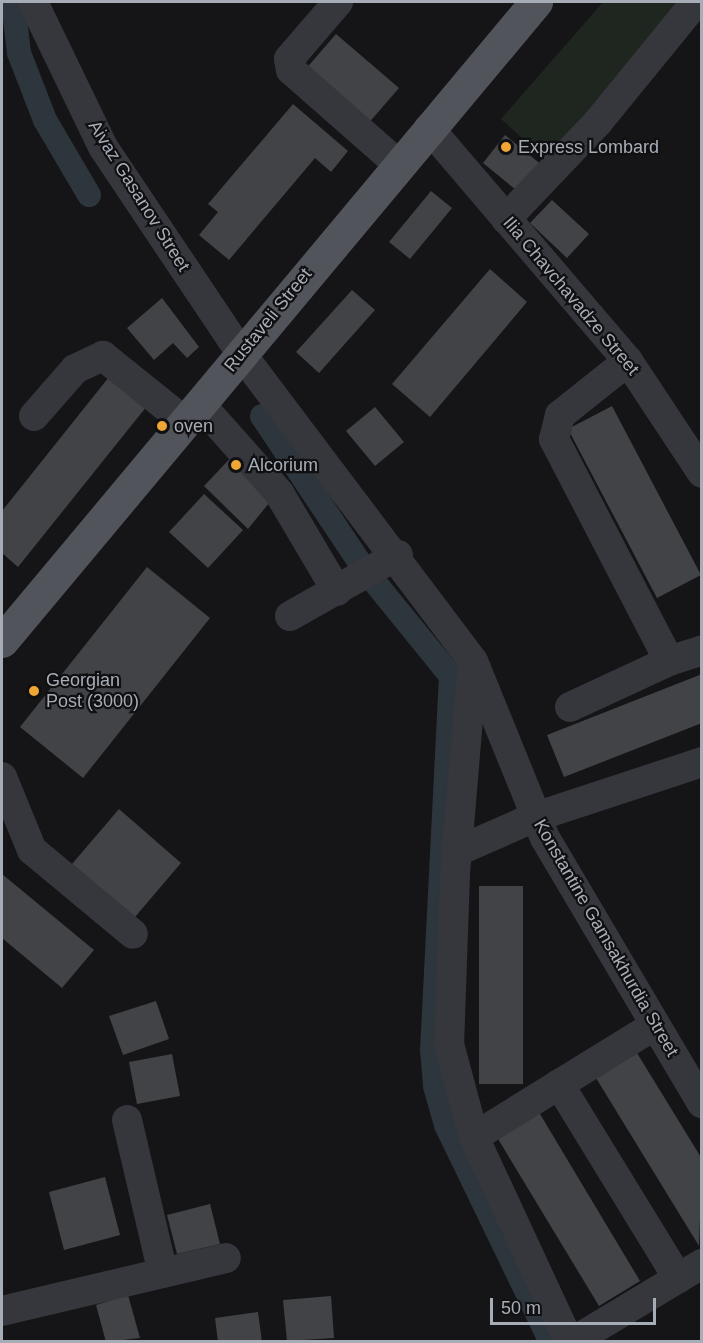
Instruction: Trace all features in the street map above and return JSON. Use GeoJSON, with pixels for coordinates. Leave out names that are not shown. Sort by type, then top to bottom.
{"type":"FeatureCollection","features":[{"type":"Feature","properties":{"kind":"main road","name":"Rustaveli Street"},"geometry":{"type":"LineString","coordinates":[[2,641],[193,413],[240,352],[536,2]]}},
{"type":"Feature","properties":{"kind":"street","name":"Aivaz Gasanov Street"},"geometry":{"type":"LineString","coordinates":[[33,2],[103,147],[240,352]]}},
{"type":"Feature","properties":{"kind":"street"},"geometry":{"type":"LineString","coordinates":[[338,2],[289,59],[291,70],[399,164]]}},
{"type":"Feature","properties":{"kind":"street"},"geometry":{"type":"LineString","coordinates":[[506,219],[598,122],[696,2]]}},
{"type":"Feature","properties":{"kind":"street","name":"Ilia Chavchavadze Street"},"geometry":{"type":"LineString","coordinates":[[429,128],[628,361],[702,473]]}},
{"type":"Feature","properties":{"kind":"street","name":"Konstantine Gamsakhurdia Street"},"geometry":{"type":"LineString","coordinates":[[240,352],[388,561],[473,662],[535,817],[702,1103]]}},
{"type":"Feature","properties":{"kind":"street"},"geometry":{"type":"LineString","coordinates":[[34,416],[75,369],[103,356],[193,413],[279,493],[345,587]]}},
{"type":"Feature","properties":{"kind":"street"},"geometry":{"type":"LineString","coordinates":[[628,361],[560,415],[554,439],[669,662]]}},
{"type":"Feature","properties":{"kind":"street"},"geometry":{"type":"LineString","coordinates":[[290,616],[388,561]]}},
{"type":"Feature","properties":{"kind":"street"},"geometry":{"type":"LineString","coordinates":[[570,707],[669,662],[702,650]]}},
{"type":"Feature","properties":{"kind":"street"},"geometry":{"type":"LineString","coordinates":[[473,662],[460,850],[455,875],[449,1044],[474,1137],[571,1341],[690,1271],[559,1084]]}},
{"type":"Feature","properties":{"kind":"street"},"geometry":{"type":"LineString","coordinates":[[460,850],[535,817],[702,762]]}},
{"type":"Feature","properties":{"kind":"street"},"geometry":{"type":"LineString","coordinates":[[2,777],[32,850],[133,934]]}},
{"type":"Feature","properties":{"kind":"street"},"geometry":{"type":"LineString","coordinates":[[474,1137],[655,1025]]}},
{"type":"Feature","properties":{"kind":"street"},"geometry":{"type":"LineString","coordinates":[[127,1120],[163,1273]]}},
{"type":"Feature","properties":{"kind":"street"},"geometry":{"type":"LineString","coordinates":[[2,1311],[226,1258]]}},
{"type":"Feature","properties":{"kind":"shaded area"},"geometry":{"type":"Polygon","coordinates":[[[603,2],[685,2],[547,160],[501,119],[603,2]]]}},
{"type":"Feature","properties":{"kind":"building"},"geometry":{"type":"Polygon","coordinates":[[[336,34],[399,88],[367,125],[304,71],[336,34]]]}},
{"type":"Feature","properties":{"kind":"building"},"geometry":{"type":"Polygon","coordinates":[[[293,104],[348,151],[331,172],[315,158],[229,260],[199,235],[218,212],[208,204],[293,104]]]}},
{"type":"Feature","properties":{"kind":"building"},"geometry":{"type":"Polygon","coordinates":[[[505,135],[543,166],[521,194],[483,163],[505,135]]]}},
{"type":"Feature","properties":{"kind":"building"},"geometry":{"type":"Polygon","coordinates":[[[431,191],[452,208],[410,259],[389,242],[431,191]]]}},
{"type":"Feature","properties":{"kind":"building"},"geometry":{"type":"Polygon","coordinates":[[[552,200],[589,234],[567,258],[530,223],[552,200]]]}},
{"type":"Feature","properties":{"kind":"building"},"geometry":{"type":"Polygon","coordinates":[[[490,269],[527,302],[430,417],[392,384],[490,269]]]}},
{"type":"Feature","properties":{"kind":"building"},"geometry":{"type":"Polygon","coordinates":[[[352,290],[375,310],[319,373],[296,352],[352,290]]]}},
{"type":"Feature","properties":{"kind":"building"},"geometry":{"type":"Polygon","coordinates":[[[162,298],[199,347],[187,358],[173,343],[154,360],[127,328],[162,298]]]}},
{"type":"Feature","properties":{"kind":"building"},"geometry":{"type":"Polygon","coordinates":[[[109,377],[147,406],[18,567],[2,553],[2,511],[109,377]]]}},
{"type":"Feature","properties":{"kind":"building"},"geometry":{"type":"Polygon","coordinates":[[[612,406],[701,575],[657,598],[568,429],[612,406]]]}},
{"type":"Feature","properties":{"kind":"building"},"geometry":{"type":"Polygon","coordinates":[[[375,407],[404,442],[375,466],[346,431],[375,407]]]}},
{"type":"Feature","properties":{"kind":"building"},"geometry":{"type":"Polygon","coordinates":[[[238,450],[274,497],[248,529],[204,486],[238,450]]]}},
{"type":"Feature","properties":{"kind":"building"},"geometry":{"type":"Polygon","coordinates":[[[204,494],[243,530],[208,568],[169,532],[204,494]]]}},
{"type":"Feature","properties":{"kind":"building"},"geometry":{"type":"Polygon","coordinates":[[[147,567],[210,618],[83,778],[20,727],[147,567]]]}},
{"type":"Feature","properties":{"kind":"building"},"geometry":{"type":"Polygon","coordinates":[[[702,674],[702,723],[564,777],[547,735],[702,674]]]}},
{"type":"Feature","properties":{"kind":"building"},"geometry":{"type":"Polygon","coordinates":[[[119,809],[181,863],[135,917],[72,864],[119,809]]]}},
{"type":"Feature","properties":{"kind":"building"},"geometry":{"type":"Polygon","coordinates":[[[2,874],[94,950],[62,988],[2,938],[2,874]]]}},
{"type":"Feature","properties":{"kind":"building"},"geometry":{"type":"Polygon","coordinates":[[[479,886],[523,886],[523,1084],[479,1084],[479,886]]]}},
{"type":"Feature","properties":{"kind":"building"},"geometry":{"type":"Polygon","coordinates":[[[156,1001],[169,1039],[123,1055],[109,1016],[156,1001]]]}},
{"type":"Feature","properties":{"kind":"building"},"geometry":{"type":"Polygon","coordinates":[[[637,1053],[702,1159],[699,1246],[596,1078],[637,1053]]]}},
{"type":"Feature","properties":{"kind":"building"},"geometry":{"type":"Polygon","coordinates":[[[172,1054],[180,1096],[137,1104],[129,1062],[172,1054]]]}},
{"type":"Feature","properties":{"kind":"building"},"geometry":{"type":"Polygon","coordinates":[[[537,1109],[640,1281],[599,1306],[495,1134],[537,1109]]]}},
{"type":"Feature","properties":{"kind":"building"},"geometry":{"type":"Polygon","coordinates":[[[105,1177],[120,1235],[64,1250],[49,1192],[105,1177]]]}},
{"type":"Feature","properties":{"kind":"building"},"geometry":{"type":"Polygon","coordinates":[[[210,1204],[220,1244],[177,1254],[167,1215],[210,1204]]]}},
{"type":"Feature","properties":{"kind":"building"},"geometry":{"type":"Polygon","coordinates":[[[128,1295],[140,1338],[106,1342],[96,1305],[128,1295]]]}},
{"type":"Feature","properties":{"kind":"building"},"geometry":{"type":"Polygon","coordinates":[[[331,1296],[334,1338],[287,1341],[283,1300],[331,1296]]]}},
{"type":"Feature","properties":{"kind":"building"},"geometry":{"type":"Polygon","coordinates":[[[258,1312],[262,1342],[218,1342],[215,1318],[258,1312]]]}},
{"type":"Feature","properties":{"kind":"waterway"},"geometry":{"type":"LineString","coordinates":[[13,2],[19,53],[45,120],[89,195]]}},
{"type":"Feature","properties":{"kind":"waterway"},"geometry":{"type":"LineString","coordinates":[[262,416],[364,569],[451,676],[432,1050],[435,1086],[446,1125],[551,1342]]}},
{"type":"Feature","properties":{"kind":"place","name":"Express Lombard"},"geometry":{"type":"Point","coordinates":[506,147]}},
{"type":"Feature","properties":{"kind":"place","name":"oven"},"geometry":{"type":"Point","coordinates":[162,426]}},
{"type":"Feature","properties":{"kind":"place","name":"Alcorium"},"geometry":{"type":"Point","coordinates":[236,465]}},
{"type":"Feature","properties":{"kind":"place","name":"Georgian Post (3000)"},"geometry":{"type":"Point","coordinates":[34,691]}}]}
